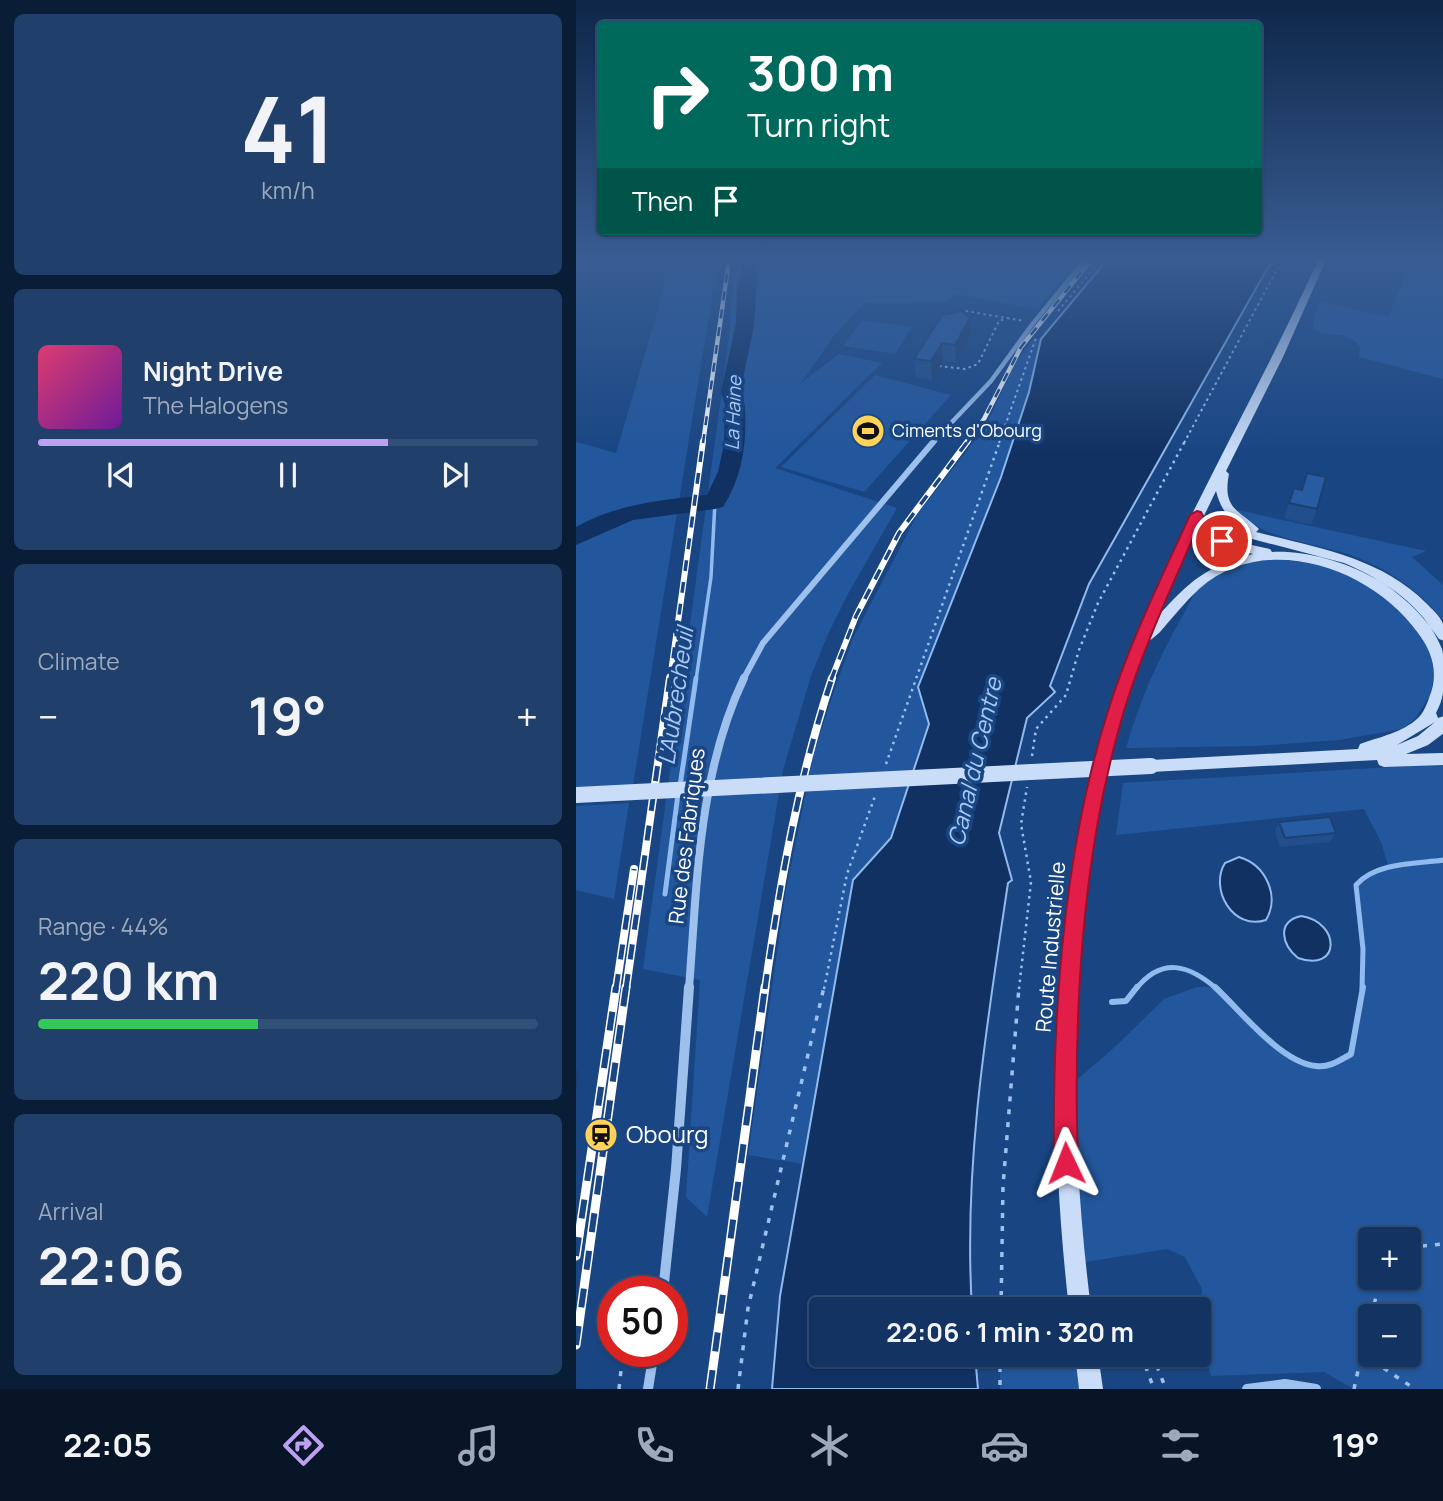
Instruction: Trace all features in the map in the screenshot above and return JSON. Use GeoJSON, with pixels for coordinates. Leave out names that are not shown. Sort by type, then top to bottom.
{"type":"FeatureCollection","features":[{"type":"Feature","properties":{"kind":"main road","name":"Route Industrielle"},"geometry":{"type":"LineString","coordinates":[[1078,1297],[1073,1264],[1065,1137],[1069,991],[1078,896],[1092,804],[1116,712],[1138,647],[1184,541],[1225,465],[1291,325]]}},
{"type":"Feature","properties":{"kind":"main road"},"geometry":{"type":"LineString","coordinates":[[1225,465],[1219,485],[1228,510],[1236,520],[1258,531],[1348,560],[1385,577],[1405,591],[1443,629]]}},
{"type":"Feature","properties":{"kind":"main road"},"geometry":{"type":"LineString","coordinates":[[1197,515],[1203,528],[1222,541],[1327,564],[1367,579],[1412,613],[1433,645],[1441,669],[1440,686],[1425,719]]}},
{"type":"Feature","properties":{"kind":"main road"},"geometry":{"type":"LineString","coordinates":[[1184,541],[1203,528],[1227,528],[1348,560]]}},
{"type":"Feature","properties":{"kind":"main road"},"geometry":{"type":"LineString","coordinates":[[1138,647],[1191,587],[1216,569],[1249,559],[1287,556]]}},
{"type":"Feature","properties":{"kind":"main road"},"geometry":{"type":"LineString","coordinates":[[1428,614],[1443,636]]}},
{"type":"Feature","properties":{"kind":"main road"},"geometry":{"type":"LineString","coordinates":[[1319,758],[1387,743],[1406,734],[1425,719],[1443,714]]}},
{"type":"Feature","properties":{"kind":"main road"},"geometry":{"type":"LineString","coordinates":[[576,795],[1319,758],[1398,751],[1423,741],[1443,722]]}},
{"type":"Feature","properties":{"kind":"main road"},"geometry":{"type":"LineString","coordinates":[[1275,760],[1312,766],[1443,759]]}},
{"type":"Feature","properties":{"kind":"main road"},"geometry":{"type":"LineString","coordinates":[[1088,1367],[1091,1389]]}},
{"type":"Feature","properties":{"kind":"street","name":"Rue des Fabriques"},"geometry":{"type":"LineString","coordinates":[[664,1276],[700,852],[715,751],[730,706],[763,643],[956,415],[991,381],[1033,325]]}},
{"type":"Feature","properties":{"kind":"street"},"geometry":{"type":"LineString","coordinates":[[648,1389],[651,1367]]}},
{"type":"Feature","properties":{"kind":"street"},"geometry":{"type":"LineString","coordinates":[[1247,1389],[1285,1384],[1316,1389]]}},
{"type":"Feature","properties":{"kind":"path"},"geometry":{"type":"LineString","coordinates":[[940,366],[965,369],[978,364],[997,325]]}},
{"type":"Feature","properties":{"kind":"path"},"geometry":{"type":"LineString","coordinates":[[882,775],[1035,338],[1044,329]]}},
{"type":"Feature","properties":{"kind":"path"},"geometry":{"type":"LineString","coordinates":[[738,1389],[748,1308],[822,997],[847,874],[878,787]]}},
{"type":"Feature","properties":{"kind":"path"},"geometry":{"type":"LineString","coordinates":[[1421,1246],[1443,1244]]}},
{"type":"Feature","properties":{"kind":"path"},"geometry":{"type":"LineString","coordinates":[[619,1389],[621,1367]]}},
{"type":"Feature","properties":{"kind":"path"},"geometry":{"type":"LineString","coordinates":[[1000,1367],[1000,1389]]}},
{"type":"Feature","properties":{"kind":"path"},"geometry":{"type":"LineString","coordinates":[[1146,1367],[1154,1389]]}},
{"type":"Feature","properties":{"kind":"path"},"geometry":{"type":"LineString","coordinates":[[1157,1367],[1166,1389]]}},
{"type":"Feature","properties":{"kind":"path"},"geometry":{"type":"LineString","coordinates":[[1354,1389],[1359,1367]]}},
{"type":"Feature","properties":{"kind":"path"},"geometry":{"type":"LineString","coordinates":[[1382,1367],[1415,1389]]}},
{"type":"Feature","properties":{"kind":"shaded area"},"geometry":{"type":"Polygon","coordinates":[[[653,325],[708,325],[633,785],[576,787],[576,442],[616,453],[653,325]]]}},
{"type":"Feature","properties":{"kind":"shaded area"},"geometry":{"type":"Polygon","coordinates":[[[730,325],[844,325],[801,383],[839,354],[882,363],[775,468],[897,508],[828,634],[811,676],[783,770],[707,1217],[686,1197],[700,980],[643,969],[730,325]]]}},
{"type":"Feature","properties":{"kind":"shaded area"},"geometry":{"type":"Polygon","coordinates":[[[858,325],[912,327],[895,354],[843,346],[858,325]]]}},
{"type":"Feature","properties":{"kind":"shaded area"},"geometry":{"type":"Polygon","coordinates":[[[1313,325],[1443,325],[1443,379],[1359,357],[1360,347],[1355,341],[1313,329],[1313,325]]]}},
{"type":"Feature","properties":{"kind":"shaded area"},"geometry":{"type":"Polygon","coordinates":[[[1034,338],[1041,339],[1029,392],[1001,477],[918,687],[929,724],[891,838],[853,880],[803,1164],[748,1155],[786,890],[814,753],[831,700],[853,638],[917,515],[985,427],[1016,362],[1034,338]]]}},
{"type":"Feature","properties":{"kind":"shaded area","name":"Ciments d'Obourg"},"geometry":{"type":"Polygon","coordinates":[[[875,375],[951,395],[864,492],[781,467],[875,375]]]}},
{"type":"Feature","properties":{"kind":"shaded area"},"geometry":{"type":"Polygon","coordinates":[[[1237,510],[1426,551],[1412,557],[1443,585],[1443,620],[1413,590],[1378,567],[1351,555],[1259,528],[1237,510]]]}},
{"type":"Feature","properties":{"kind":"shaded area"},"geometry":{"type":"Polygon","coordinates":[[[1283,558],[1322,565],[1364,581],[1414,622],[1433,655],[1435,671],[1430,695],[1415,719],[1402,729],[1339,740],[1256,746],[1126,748],[1137,713],[1158,664],[1199,586],[1210,576],[1230,567],[1283,558]]]}},
{"type":"Feature","properties":{"kind":"shaded area"},"geometry":{"type":"Polygon","coordinates":[[[1443,764],[1443,1389],[1354,1389],[1324,1372],[1211,1376],[1211,1297],[1202,1297],[1202,1289],[1185,1257],[1167,1249],[1073,1264],[1064,1091],[1164,999],[1197,987],[1215,987],[1272,1044],[1298,1061],[1322,1067],[1351,1054],[1360,1011],[1363,970],[1356,885],[1360,879],[1389,868],[1381,842],[1364,809],[1116,835],[1123,783],[1443,764]]]}},
{"type":"Feature","properties":{"kind":"shaded area"},"geometry":{"type":"Polygon","coordinates":[[[629,803],[614,899],[576,890],[576,806],[629,803]]]}},
{"type":"Feature","properties":{"kind":"shaded area"},"geometry":{"type":"Polygon","coordinates":[[[1000,1367],[1088,1367],[1091,1389],[1000,1389],[1000,1367]]]}},
{"type":"Feature","properties":{"kind":"water","name":"Canal du Centre"},"geometry":{"type":"Polygon","coordinates":[[[1053,325],[1235,325],[1089,584],[1050,686],[1055,692],[1027,718],[999,833],[1012,880],[1008,883],[979,1095],[971,1202],[972,1297],[809,1297],[809,1367],[976,1367],[978,1389],[772,1389],[780,1296],[853,880],[891,838],[929,724],[918,687],[1001,477],[1029,392],[1041,339],[1053,325]]]}},
{"type":"Feature","properties":{"kind":"water"},"geometry":{"type":"Polygon","coordinates":[[[1239,857],[1257,867],[1268,882],[1271,901],[1266,920],[1254,922],[1234,914],[1222,895],[1221,873],[1225,863],[1239,857]]]}},
{"type":"Feature","properties":{"kind":"water"},"geometry":{"type":"Polygon","coordinates":[[[1301,916],[1314,920],[1329,936],[1331,945],[1322,959],[1312,961],[1298,958],[1285,941],[1285,928],[1288,923],[1301,916]]]}},
{"type":"Feature","properties":{"kind":"building"},"geometry":{"type":"Polygon","coordinates":[[[936,325],[966,325],[955,345],[942,343],[931,361],[914,359],[936,325]]]}},
{"type":"Feature","properties":{"kind":"building"},"geometry":{"type":"Polygon","coordinates":[[[1307,473],[1326,477],[1317,509],[1289,503],[1294,488],[1302,490],[1307,473]]]}},
{"type":"Feature","properties":{"kind":"building"},"geometry":{"type":"Polygon","coordinates":[[[1330,817],[1336,833],[1285,838],[1279,822],[1330,817]]]}},
{"type":"Feature","properties":{"kind":"waterway","name":"La Haine"},"geometry":{"type":"LineString","coordinates":[[576,537],[627,514],[715,502],[729,472],[735,444],[735,405],[731,392],[745,325]]}},
{"type":"Feature","properties":{"kind":"waterway","name":"L'Aubrecheuil"},"geometry":{"type":"LineString","coordinates":[[696,680],[711,577],[715,502]]}},
{"type":"Feature","properties":{"kind":"waterway","name":"L'Aubrecheuil"},"geometry":{"type":"LineString","coordinates":[[680,786],[696,678]]}},
{"type":"Feature","properties":{"kind":"waterway","name":"L'Aubrecheuil"},"geometry":{"type":"LineString","coordinates":[[665,894],[678,794]]}},
{"type":"Feature","properties":{"kind":"waterway","name":"L'Aubrecheuil"},"geometry":{"type":"LineString","coordinates":[[1362,989],[1363,949],[1356,885],[1364,877],[1385,868],[1444,860]]}},
{"type":"Feature","properties":{"kind":"waterway","name":"L'Aubrecheuil"},"geometry":{"type":"LineString","coordinates":[[1136,989],[1146,979],[1166,968],[1196,974],[1217,989]]}},
{"type":"Feature","properties":{"kind":"waterway","name":"L'Aubrecheuil"},"geometry":{"type":"LineString","coordinates":[[1112,1002],[1126,1001],[1137,987]]}},
{"type":"Feature","properties":{"kind":"waterway","name":"L'Aubrecheuil"},"geometry":{"type":"LineString","coordinates":[[1217,989],[1275,1046],[1289,1056],[1303,1063],[1325,1066],[1351,1054],[1363,987]]}},
{"type":"Feature","properties":{"kind":"railway"},"geometry":{"type":"LineString","coordinates":[[703,443],[720,325]]}},
{"type":"Feature","properties":{"kind":"railway"},"geometry":{"type":"LineString","coordinates":[[967,443],[984,419],[1021,347],[1039,325]]}},
{"type":"Feature","properties":{"kind":"railway"},"geometry":{"type":"LineString","coordinates":[[670,680],[703,441]]}},
{"type":"Feature","properties":{"kind":"railway"},"geometry":{"type":"LineString","coordinates":[[831,680],[856,616],[899,533],[968,441]]}},
{"type":"Feature","properties":{"kind":"railway"},"geometry":{"type":"LineString","coordinates":[[626,989],[670,678]]}},
{"type":"Feature","properties":{"kind":"railway"},"geometry":{"type":"LineString","coordinates":[[765,989],[791,832],[809,755],[832,678]]}},
{"type":"Feature","properties":{"kind":"railway"},"geometry":{"type":"LineString","coordinates":[[616,989],[634,869]]}},
{"type":"Feature","properties":{"kind":"railway"},"geometry":{"type":"LineString","coordinates":[[576,1256],[616,987]]}},
{"type":"Feature","properties":{"kind":"railway"},"geometry":{"type":"LineString","coordinates":[[576,1345],[626,987]]}},
{"type":"Feature","properties":{"kind":"railway"},"geometry":{"type":"LineString","coordinates":[[710,1389],[765,987]]}},
{"type":"Feature","properties":{"kind":"place","name":"Ciments d'Obourg"},"geometry":{"type":"Point","coordinates":[868,431]}},
{"type":"Feature","properties":{"kind":"place","name":"Obourg"},"geometry":{"type":"Point","coordinates":[601,1135]}},
{"type":"Feature","properties":{"kind":"route"},"geometry":{"type":"LineString","coordinates":[[1066,1163],[1064,1091],[1069,991],[1078,896],[1092,804],[1116,712],[1138,647],[1197,515],[1203,528],[1222,541]]}}]}
